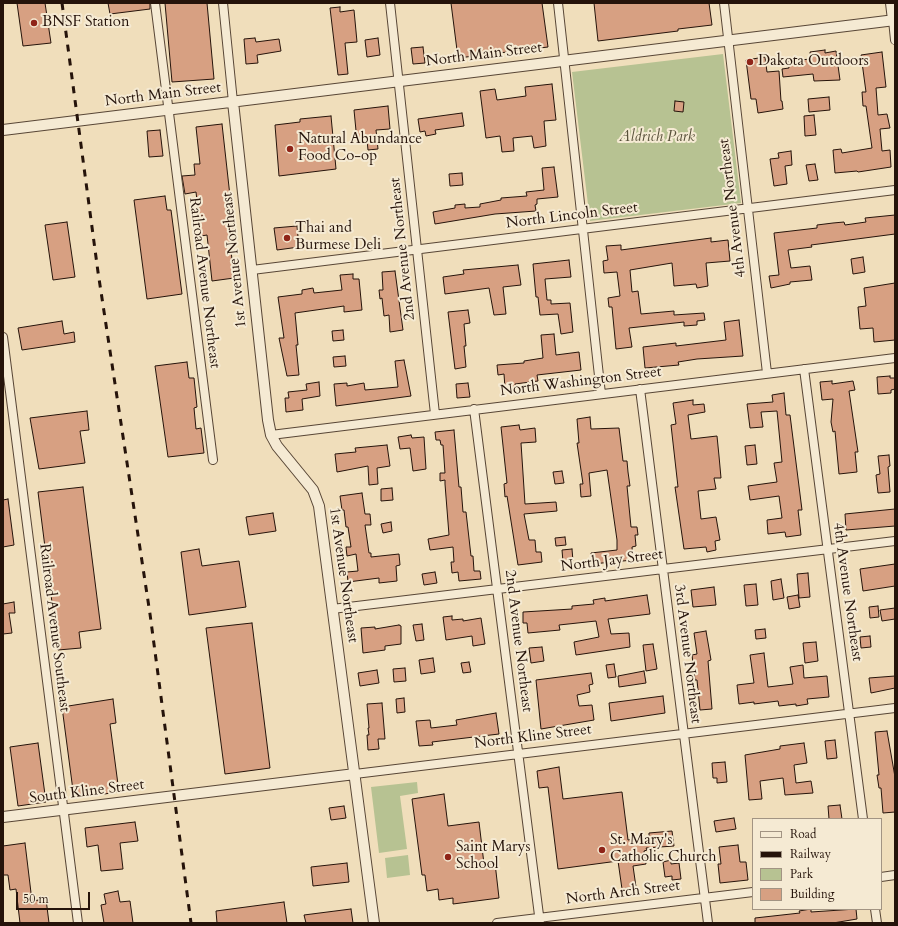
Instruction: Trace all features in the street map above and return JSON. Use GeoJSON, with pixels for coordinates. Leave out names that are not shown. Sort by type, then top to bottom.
{"type":"FeatureCollection","features":[{"type":"Feature","properties":{"kind":"street","name":"Railroad Avenue Northeast"},"geometry":{"type":"LineString","coordinates":[[155,3],[213,460]]}},
{"type":"Feature","properties":{"kind":"street"},"geometry":{"type":"LineString","coordinates":[[223,3],[233,102]]}},
{"type":"Feature","properties":{"kind":"street","name":"2nd Avenue Northeast"},"geometry":{"type":"LineString","coordinates":[[390,3],[435,414]]}},
{"type":"Feature","properties":{"kind":"street"},"geometry":{"type":"LineString","coordinates":[[558,3],[601,394]]}},
{"type":"Feature","properties":{"kind":"street","name":"4th Avenue Northeast"},"geometry":{"type":"LineString","coordinates":[[724,3],[767,373]]}},
{"type":"Feature","properties":{"kind":"street"},"geometry":{"type":"LineString","coordinates":[[891,3],[895,40]]}},
{"type":"Feature","properties":{"kind":"street","name":"North Main Street"},"geometry":{"type":"LineString","coordinates":[[3,130],[894,20]]}},
{"type":"Feature","properties":{"kind":"street","name":"1st Avenue Northeast"},"geometry":{"type":"LineString","coordinates":[[233,102],[271,435],[283,455],[313,490],[317,497],[374,923]]}},
{"type":"Feature","properties":{"kind":"street","name":"North Lincoln Street"},"geometry":{"type":"LineString","coordinates":[[252,270],[895,190]]}},
{"type":"Feature","properties":{"kind":"street","name":"Railroad Avenue Southeast"},"geometry":{"type":"LineString","coordinates":[[3,337],[5,371],[78,923]]}},
{"type":"Feature","properties":{"kind":"street","name":"North Washington Street"},"geometry":{"type":"LineString","coordinates":[[271,435],[895,358]]}},
{"type":"Feature","properties":{"kind":"street","name":"4th Avenue Northeast"},"geometry":{"type":"LineString","coordinates":[[804,369],[863,818]]}},
{"type":"Feature","properties":{"kind":"street","name":"3rd Avenue Northeast"},"geometry":{"type":"LineString","coordinates":[[640,389],[708,923]]}},
{"type":"Feature","properties":{"kind":"street","name":"2nd Avenue Northeast"},"geometry":{"type":"LineString","coordinates":[[474,409],[540,920]]}},
{"type":"Feature","properties":{"kind":"street","name":"North Jay Street"},"geometry":{"type":"LineString","coordinates":[[332,609],[895,540]]}},
{"type":"Feature","properties":{"kind":"street","name":"North Kline Street"},"geometry":{"type":"LineString","coordinates":[[175,796],[895,708]]}},
{"type":"Feature","properties":{"kind":"street","name":"South Kline Street"},"geometry":{"type":"LineString","coordinates":[[3,817],[175,796]]}},
{"type":"Feature","properties":{"kind":"street"},"geometry":{"type":"LineString","coordinates":[[882,877],[895,875]]}},
{"type":"Feature","properties":{"kind":"street","name":"North Arch Street"},"geometry":{"type":"LineString","coordinates":[[497,923],[540,920],[705,897],[752,892]]}},
{"type":"Feature","properties":{"kind":"street"},"geometry":{"type":"LineString","coordinates":[[875,910],[877,923]]}},
{"type":"Feature","properties":{"kind":"green space","name":"Aldrich Park"},"geometry":{"type":"Polygon","coordinates":[[[723,54],[741,203],[590,221],[572,72],[723,54]]]}},
{"type":"Feature","properties":{"kind":"green space"},"geometry":{"type":"Polygon","coordinates":[[[417,782],[418,793],[400,796],[407,849],[379,853],[371,787],[417,782]]]}},
{"type":"Feature","properties":{"kind":"green space"},"geometry":{"type":"Polygon","coordinates":[[[408,855],[410,875],[387,878],[385,858],[408,855]]]}},
{"type":"Feature","properties":{"kind":"building","name":"BNSF Station"},"geometry":{"type":"Polygon","coordinates":[[[17,3],[45,3],[51,43],[23,46],[17,3]]]}},
{"type":"Feature","properties":{"kind":"building"},"geometry":{"type":"Polygon","coordinates":[[[108,3],[150,3],[150,9],[110,14],[108,3]]]}},
{"type":"Feature","properties":{"kind":"building"},"geometry":{"type":"Polygon","coordinates":[[[165,3],[207,3],[214,79],[172,82],[165,3]]]}},
{"type":"Feature","properties":{"kind":"building"},"geometry":{"type":"Polygon","coordinates":[[[451,3],[542,3],[548,47],[458,58],[451,3]]]}},
{"type":"Feature","properties":{"kind":"building"},"geometry":{"type":"Polygon","coordinates":[[[594,3],[709,3],[712,25],[678,29],[678,31],[598,41],[594,3]]]}},
{"type":"Feature","properties":{"kind":"building"},"geometry":{"type":"Polygon","coordinates":[[[340,7],[340,12],[354,10],[357,42],[345,43],[348,74],[338,75],[330,8],[340,7]]]}},
{"type":"Feature","properties":{"kind":"building"},"geometry":{"type":"Polygon","coordinates":[[[255,38],[256,42],[279,39],[281,51],[257,55],[258,63],[246,64],[244,39],[255,38]]]}},
{"type":"Feature","properties":{"kind":"building"},"geometry":{"type":"Polygon","coordinates":[[[378,38],[380,55],[367,57],[365,40],[378,38]]]}},
{"type":"Feature","properties":{"kind":"building"},"geometry":{"type":"Polygon","coordinates":[[[423,47],[425,63],[413,64],[411,48],[423,47]]]}},
{"type":"Feature","properties":{"kind":"building"},"geometry":{"type":"Polygon","coordinates":[[[825,50],[825,53],[836,51],[840,80],[814,81],[813,74],[783,77],[782,69],[789,68],[788,61],[811,59],[810,52],[825,50]]]}},
{"type":"Feature","properties":{"kind":"building"},"geometry":{"type":"Polygon","coordinates":[[[882,52],[886,87],[876,88],[878,115],[887,114],[890,128],[880,129],[882,151],[890,150],[891,167],[858,172],[835,173],[833,150],[841,149],[842,153],[872,148],[866,106],[863,106],[862,92],[866,92],[861,55],[882,52]]]}},
{"type":"Feature","properties":{"kind":"building"},"geometry":{"type":"Polygon","coordinates":[[[765,57],[767,72],[779,71],[783,109],[758,113],[756,99],[751,99],[746,60],[765,57]]]}},
{"type":"Feature","properties":{"kind":"building"},"geometry":{"type":"Polygon","coordinates":[[[552,84],[556,120],[544,121],[546,146],[534,148],[532,136],[513,138],[514,151],[502,152],[500,136],[486,138],[480,91],[495,89],[497,100],[526,96],[525,87],[552,84]]]}},
{"type":"Feature","properties":{"kind":"building"},"geometry":{"type":"Polygon","coordinates":[[[829,97],[830,110],[809,112],[808,99],[829,97]]]}},
{"type":"Feature","properties":{"kind":"building"},"geometry":{"type":"Polygon","coordinates":[[[675,101],[684,102],[683,112],[674,111],[675,101]]]}},
{"type":"Feature","properties":{"kind":"building"},"geometry":{"type":"Polygon","coordinates":[[[388,106],[390,129],[376,130],[378,149],[368,150],[367,140],[357,141],[354,110],[388,106]]]}},
{"type":"Feature","properties":{"kind":"building"},"geometry":{"type":"Polygon","coordinates":[[[462,113],[464,126],[435,130],[436,134],[426,136],[425,131],[420,132],[418,119],[462,113]]]}},
{"type":"Feature","properties":{"kind":"building"},"geometry":{"type":"Polygon","coordinates":[[[814,115],[816,135],[805,136],[804,116],[814,115]]]}},
{"type":"Feature","properties":{"kind":"building"},"geometry":{"type":"Polygon","coordinates":[[[331,116],[336,169],[279,176],[275,125],[300,122],[300,119],[331,116]]]}},
{"type":"Feature","properties":{"kind":"building"},"geometry":{"type":"Polygon","coordinates":[[[222,124],[234,232],[229,232],[234,278],[212,281],[207,235],[201,236],[196,192],[185,194],[182,176],[195,175],[194,164],[200,164],[196,127],[222,124]]]}},
{"type":"Feature","properties":{"kind":"building"},"geometry":{"type":"Polygon","coordinates":[[[160,130],[163,156],[149,157],[147,131],[160,130]]]}},
{"type":"Feature","properties":{"kind":"building"},"geometry":{"type":"Polygon","coordinates":[[[791,151],[792,165],[785,166],[787,184],[774,186],[770,159],[779,158],[778,153],[791,151]]]}},
{"type":"Feature","properties":{"kind":"building"},"geometry":{"type":"Polygon","coordinates":[[[815,164],[818,180],[809,181],[806,165],[815,164]]]}},
{"type":"Feature","properties":{"kind":"building"},"geometry":{"type":"Polygon","coordinates":[[[554,167],[558,197],[537,199],[537,204],[535,205],[536,211],[495,214],[435,224],[433,212],[455,208],[455,205],[465,204],[465,208],[480,207],[480,204],[501,200],[501,198],[527,196],[526,192],[544,190],[542,168],[554,167]]]}},
{"type":"Feature","properties":{"kind":"building"},"geometry":{"type":"Polygon","coordinates":[[[462,173],[463,185],[450,186],[449,174],[462,173]]]}},
{"type":"Feature","properties":{"kind":"building"},"geometry":{"type":"Polygon","coordinates":[[[165,196],[167,210],[171,210],[182,294],[147,299],[134,200],[165,196]]]}},
{"type":"Feature","properties":{"kind":"building"},"geometry":{"type":"Polygon","coordinates":[[[895,215],[895,234],[811,245],[812,247],[788,250],[791,268],[810,266],[812,280],[790,282],[790,284],[771,288],[769,276],[779,275],[774,233],[817,228],[817,225],[833,223],[844,222],[845,225],[866,222],[865,218],[895,215]]]}},
{"type":"Feature","properties":{"kind":"building"},"geometry":{"type":"Polygon","coordinates":[[[67,222],[75,277],[53,280],[45,225],[67,222]]]}},
{"type":"Feature","properties":{"kind":"building","name":"Thai and Burmese Deli"},"geometry":{"type":"Polygon","coordinates":[[[297,226],[299,247],[277,250],[274,228],[297,226]]]}},
{"type":"Feature","properties":{"kind":"building"},"geometry":{"type":"Polygon","coordinates":[[[711,238],[711,242],[728,240],[730,261],[706,263],[708,286],[697,288],[696,284],[674,286],[672,263],[630,270],[632,292],[638,291],[641,314],[674,311],[674,315],[704,313],[705,320],[697,321],[697,325],[684,326],[684,322],[629,328],[632,347],[616,349],[612,307],[609,307],[608,298],[620,296],[617,272],[604,273],[603,261],[608,260],[606,246],[621,245],[621,250],[711,238]]]}},
{"type":"Feature","properties":{"kind":"building"},"geometry":{"type":"Polygon","coordinates":[[[863,257],[865,272],[853,274],[851,259],[863,257]]]}},
{"type":"Feature","properties":{"kind":"building"},"geometry":{"type":"Polygon","coordinates":[[[569,260],[571,277],[545,279],[547,300],[551,300],[551,304],[570,303],[573,332],[561,334],[558,314],[540,315],[538,297],[536,297],[533,264],[569,260]]]}},
{"type":"Feature","properties":{"kind":"building"},"geometry":{"type":"Polygon","coordinates":[[[518,265],[521,285],[503,287],[506,314],[494,315],[489,288],[445,294],[443,277],[464,274],[463,270],[518,265]]]}},
{"type":"Feature","properties":{"kind":"building"},"geometry":{"type":"Polygon","coordinates":[[[395,271],[403,330],[390,332],[389,315],[384,316],[382,298],[380,299],[379,290],[383,290],[382,272],[395,271]]]}},
{"type":"Feature","properties":{"kind":"building"},"geometry":{"type":"Polygon","coordinates":[[[353,274],[353,279],[359,279],[362,310],[344,312],[344,306],[295,313],[299,375],[287,376],[279,338],[284,338],[278,297],[302,294],[302,290],[313,288],[314,293],[342,290],[340,275],[353,274]]]}},
{"type":"Feature","properties":{"kind":"building"},"geometry":{"type":"Polygon","coordinates":[[[895,283],[895,340],[874,342],[873,328],[860,329],[858,307],[866,306],[864,288],[895,283]]]}},
{"type":"Feature","properties":{"kind":"building"},"geometry":{"type":"Polygon","coordinates":[[[468,310],[470,323],[464,324],[466,367],[455,369],[448,312],[468,310]]]}},
{"type":"Feature","properties":{"kind":"building"},"geometry":{"type":"Polygon","coordinates":[[[739,320],[743,356],[697,359],[678,362],[679,365],[645,368],[643,347],[676,343],[676,346],[726,340],[724,322],[739,320]]]}},
{"type":"Feature","properties":{"kind":"building"},"geometry":{"type":"Polygon","coordinates":[[[62,321],[64,334],[74,332],[75,342],[22,350],[18,328],[62,321]]]}},
{"type":"Feature","properties":{"kind":"building"},"geometry":{"type":"Polygon","coordinates":[[[343,330],[344,340],[333,341],[332,331],[343,330]]]}},
{"type":"Feature","properties":{"kind":"building"},"geometry":{"type":"Polygon","coordinates":[[[554,334],[556,355],[579,352],[581,370],[537,375],[538,381],[515,384],[516,387],[505,388],[504,374],[498,375],[497,365],[524,363],[524,361],[543,358],[541,335],[554,334]]]}},
{"type":"Feature","properties":{"kind":"building"},"geometry":{"type":"Polygon","coordinates":[[[345,356],[346,366],[334,367],[333,357],[345,356]]]}},
{"type":"Feature","properties":{"kind":"building"},"geometry":{"type":"Polygon","coordinates":[[[404,360],[411,396],[336,406],[334,384],[347,383],[347,386],[364,383],[365,390],[398,387],[395,361],[404,360]]]}},
{"type":"Feature","properties":{"kind":"building"},"geometry":{"type":"Polygon","coordinates":[[[187,362],[189,378],[194,378],[197,407],[194,408],[196,429],[201,428],[204,453],[168,457],[155,366],[187,362]]]}},
{"type":"Feature","properties":{"kind":"building"},"geometry":{"type":"Polygon","coordinates":[[[890,376],[890,378],[895,378],[895,389],[891,390],[891,393],[878,394],[877,377],[890,376]]]}},
{"type":"Feature","properties":{"kind":"building"},"geometry":{"type":"Polygon","coordinates":[[[832,381],[832,384],[853,381],[855,390],[849,391],[858,452],[855,452],[857,472],[839,474],[835,431],[833,432],[831,422],[833,399],[822,400],[820,382],[832,381]]]}},
{"type":"Feature","properties":{"kind":"building"},"geometry":{"type":"Polygon","coordinates":[[[319,382],[320,396],[302,399],[303,410],[286,412],[285,398],[289,398],[288,392],[307,390],[306,384],[319,382]]]}},
{"type":"Feature","properties":{"kind":"building"},"geometry":{"type":"Polygon","coordinates":[[[468,383],[470,397],[457,398],[456,384],[468,383]]]}},
{"type":"Feature","properties":{"kind":"building"},"geometry":{"type":"Polygon","coordinates":[[[784,393],[786,415],[790,415],[802,510],[798,510],[801,535],[786,537],[785,532],[768,534],[767,520],[782,518],[779,496],[750,500],[748,486],[777,482],[774,463],[782,462],[777,411],[761,412],[763,427],[750,428],[747,404],[773,402],[772,395],[784,393]]]}},
{"type":"Feature","properties":{"kind":"building"},"geometry":{"type":"Polygon","coordinates":[[[693,400],[693,405],[704,404],[705,412],[688,415],[691,439],[717,436],[719,456],[721,478],[714,478],[716,489],[698,491],[701,519],[716,517],[720,540],[715,541],[716,550],[707,552],[706,547],[684,549],[675,487],[678,487],[671,425],[676,424],[673,403],[693,400]]]}},
{"type":"Feature","properties":{"kind":"building"},"geometry":{"type":"Polygon","coordinates":[[[87,411],[89,430],[80,431],[85,463],[39,469],[30,418],[87,411]]]}},
{"type":"Feature","properties":{"kind":"building"},"geometry":{"type":"Polygon","coordinates":[[[590,417],[591,429],[619,428],[623,461],[627,461],[630,486],[627,486],[631,527],[637,527],[638,535],[635,535],[636,546],[632,547],[633,560],[592,564],[591,553],[617,550],[617,540],[607,470],[589,473],[591,496],[581,497],[580,484],[583,484],[577,443],[579,443],[577,419],[590,417]]]}},
{"type":"Feature","properties":{"kind":"building"},"geometry":{"type":"Polygon","coordinates":[[[519,425],[520,430],[535,428],[536,442],[521,443],[525,504],[556,502],[557,511],[524,514],[529,540],[535,540],[536,552],[541,552],[542,562],[518,565],[507,496],[505,497],[504,484],[507,483],[501,427],[519,425]]]}},
{"type":"Feature","properties":{"kind":"building"},"geometry":{"type":"Polygon","coordinates":[[[454,430],[459,487],[461,487],[463,512],[466,512],[474,571],[480,571],[481,579],[459,581],[458,572],[452,573],[451,562],[454,562],[453,547],[430,550],[428,539],[449,535],[445,480],[440,481],[440,473],[445,473],[443,445],[441,445],[440,440],[436,440],[435,432],[454,430]]]}},
{"type":"Feature","properties":{"kind":"building"},"geometry":{"type":"Polygon","coordinates":[[[411,435],[412,438],[424,437],[426,469],[413,471],[410,448],[400,449],[398,437],[411,435]]]}},
{"type":"Feature","properties":{"kind":"building"},"geometry":{"type":"Polygon","coordinates":[[[387,445],[390,466],[377,468],[378,484],[369,485],[368,466],[337,472],[335,454],[356,452],[355,448],[387,445]]]}},
{"type":"Feature","properties":{"kind":"building"},"geometry":{"type":"Polygon","coordinates":[[[755,445],[757,464],[747,465],[745,446],[755,445]]]}},
{"type":"Feature","properties":{"kind":"building"},"geometry":{"type":"Polygon","coordinates":[[[889,455],[890,466],[888,467],[890,492],[878,493],[876,475],[880,474],[878,456],[889,455]]]}},
{"type":"Feature","properties":{"kind":"building"},"geometry":{"type":"Polygon","coordinates":[[[562,471],[564,483],[555,484],[553,472],[562,471]]]}},
{"type":"Feature","properties":{"kind":"building"},"geometry":{"type":"Polygon","coordinates":[[[83,487],[101,629],[79,632],[81,648],[58,650],[38,492],[83,487]]]}},
{"type":"Feature","properties":{"kind":"building"},"geometry":{"type":"Polygon","coordinates":[[[392,488],[393,500],[381,501],[381,489],[392,488]]]}},
{"type":"Feature","properties":{"kind":"building"},"geometry":{"type":"Polygon","coordinates":[[[362,493],[365,514],[370,514],[371,525],[365,525],[369,553],[371,553],[371,557],[399,554],[400,565],[396,566],[397,581],[379,583],[379,578],[348,582],[347,572],[358,571],[356,554],[347,556],[346,547],[351,547],[348,527],[346,527],[344,510],[342,510],[340,496],[362,493]]]}},
{"type":"Feature","properties":{"kind":"building"},"geometry":{"type":"Polygon","coordinates":[[[8,499],[14,545],[3,547],[3,500],[8,499]]]}},
{"type":"Feature","properties":{"kind":"building"},"geometry":{"type":"Polygon","coordinates":[[[895,509],[895,526],[846,530],[845,514],[895,509]]]}},
{"type":"Feature","properties":{"kind":"building"},"geometry":{"type":"Polygon","coordinates":[[[273,513],[276,531],[249,535],[246,517],[273,513]]]}},
{"type":"Feature","properties":{"kind":"building"},"geometry":{"type":"Polygon","coordinates":[[[391,522],[392,531],[383,533],[381,524],[391,522]]]}},
{"type":"Feature","properties":{"kind":"building"},"geometry":{"type":"Polygon","coordinates":[[[565,537],[566,545],[556,546],[555,538],[565,537]]]}},
{"type":"Feature","properties":{"kind":"building"},"geometry":{"type":"Polygon","coordinates":[[[199,549],[202,566],[239,561],[246,607],[189,615],[181,552],[199,549]]]}},
{"type":"Feature","properties":{"kind":"building"},"geometry":{"type":"Polygon","coordinates":[[[572,549],[573,561],[563,562],[562,550],[572,549]]]}},
{"type":"Feature","properties":{"kind":"building"},"geometry":{"type":"Polygon","coordinates":[[[895,564],[895,586],[863,591],[860,569],[895,564]]]}},
{"type":"Feature","properties":{"kind":"building"},"geometry":{"type":"Polygon","coordinates":[[[435,572],[437,583],[424,585],[422,574],[435,572]]]}},
{"type":"Feature","properties":{"kind":"building"},"geometry":{"type":"Polygon","coordinates":[[[808,573],[810,597],[799,598],[797,574],[808,573]]]}},
{"type":"Feature","properties":{"kind":"building"},"geometry":{"type":"Polygon","coordinates":[[[781,579],[784,598],[773,600],[771,581],[781,579]]]}},
{"type":"Feature","properties":{"kind":"building"},"geometry":{"type":"Polygon","coordinates":[[[756,584],[758,605],[746,606],[744,585],[756,584]]]}},
{"type":"Feature","properties":{"kind":"building"},"geometry":{"type":"Polygon","coordinates":[[[714,587],[716,605],[693,607],[691,590],[714,587]]]}},
{"type":"Feature","properties":{"kind":"building"},"geometry":{"type":"Polygon","coordinates":[[[647,595],[650,614],[608,619],[611,634],[629,633],[630,647],[576,655],[574,642],[599,637],[596,621],[559,625],[560,630],[528,633],[527,623],[523,623],[523,612],[572,609],[572,606],[594,604],[593,600],[605,598],[605,601],[647,595]]]}},
{"type":"Feature","properties":{"kind":"building"},"geometry":{"type":"Polygon","coordinates":[[[798,595],[800,607],[789,609],[787,597],[798,595]]]}},
{"type":"Feature","properties":{"kind":"building"},"geometry":{"type":"Polygon","coordinates":[[[14,602],[15,613],[9,613],[12,633],[3,634],[3,604],[14,602]]]}},
{"type":"Feature","properties":{"kind":"building"},"geometry":{"type":"Polygon","coordinates":[[[878,606],[879,617],[870,618],[869,607],[878,606]]]}},
{"type":"Feature","properties":{"kind":"building"},"geometry":{"type":"Polygon","coordinates":[[[895,608],[895,619],[882,621],[880,610],[895,608]]]}},
{"type":"Feature","properties":{"kind":"building"},"geometry":{"type":"Polygon","coordinates":[[[452,616],[452,620],[463,619],[463,621],[481,618],[485,644],[473,646],[472,636],[446,640],[443,617],[452,616]]]}},
{"type":"Feature","properties":{"kind":"building"},"geometry":{"type":"Polygon","coordinates":[[[252,623],[270,768],[225,774],[206,628],[252,623]]]}},
{"type":"Feature","properties":{"kind":"building"},"geometry":{"type":"Polygon","coordinates":[[[422,624],[424,640],[416,641],[413,625],[422,624]]]}},
{"type":"Feature","properties":{"kind":"building"},"geometry":{"type":"Polygon","coordinates":[[[399,625],[401,626],[401,644],[385,646],[385,650],[363,653],[361,628],[375,627],[375,629],[399,625]]]}},
{"type":"Feature","properties":{"kind":"building"},"geometry":{"type":"Polygon","coordinates":[[[765,629],[766,638],[756,639],[755,630],[765,629]]]}},
{"type":"Feature","properties":{"kind":"building"},"geometry":{"type":"Polygon","coordinates":[[[706,631],[711,660],[708,661],[712,709],[700,710],[697,680],[695,680],[692,655],[697,654],[694,633],[706,631]]]}},
{"type":"Feature","properties":{"kind":"building"},"geometry":{"type":"Polygon","coordinates":[[[870,636],[871,647],[861,648],[860,637],[870,636]]]}},
{"type":"Feature","properties":{"kind":"building"},"geometry":{"type":"Polygon","coordinates":[[[816,642],[818,661],[805,663],[803,643],[816,642]]]}},
{"type":"Feature","properties":{"kind":"building"},"geometry":{"type":"Polygon","coordinates":[[[653,644],[657,669],[646,671],[643,645],[653,644]]]}},
{"type":"Feature","properties":{"kind":"building"},"geometry":{"type":"Polygon","coordinates":[[[542,647],[544,661],[531,663],[529,648],[542,647]]]}},
{"type":"Feature","properties":{"kind":"building"},"geometry":{"type":"Polygon","coordinates":[[[764,653],[768,687],[793,684],[790,667],[803,665],[804,678],[827,676],[829,697],[807,699],[808,704],[796,706],[796,704],[779,706],[778,701],[739,704],[737,685],[754,683],[750,655],[764,653]]]}},
{"type":"Feature","properties":{"kind":"building"},"geometry":{"type":"Polygon","coordinates":[[[433,658],[435,672],[421,674],[419,660],[433,658]]]}},
{"type":"Feature","properties":{"kind":"building"},"geometry":{"type":"Polygon","coordinates":[[[469,662],[471,672],[463,673],[461,663],[469,662]]]}},
{"type":"Feature","properties":{"kind":"building"},"geometry":{"type":"Polygon","coordinates":[[[614,664],[616,677],[608,678],[606,665],[614,664]]]}},
{"type":"Feature","properties":{"kind":"building"},"geometry":{"type":"Polygon","coordinates":[[[405,668],[406,681],[394,682],[393,669],[405,668]]]}},
{"type":"Feature","properties":{"kind":"building"},"geometry":{"type":"Polygon","coordinates":[[[377,670],[379,683],[360,686],[358,673],[377,670]]]}},
{"type":"Feature","properties":{"kind":"building"},"geometry":{"type":"Polygon","coordinates":[[[644,671],[646,683],[619,687],[618,676],[644,671]]]}},
{"type":"Feature","properties":{"kind":"building"},"geometry":{"type":"Polygon","coordinates":[[[591,673],[593,684],[589,685],[590,692],[577,695],[579,706],[592,705],[594,720],[541,729],[536,680],[591,673]]]}},
{"type":"Feature","properties":{"kind":"building"},"geometry":{"type":"Polygon","coordinates":[[[895,676],[895,688],[871,693],[869,678],[895,676]]]}},
{"type":"Feature","properties":{"kind":"building"},"geometry":{"type":"Polygon","coordinates":[[[663,696],[665,713],[611,721],[609,703],[663,696]]]}},
{"type":"Feature","properties":{"kind":"building"},"geometry":{"type":"Polygon","coordinates":[[[404,698],[405,712],[397,713],[396,699],[404,698]]]}},
{"type":"Feature","properties":{"kind":"building"},"geometry":{"type":"Polygon","coordinates":[[[113,699],[116,723],[110,724],[119,792],[74,798],[62,707],[113,699]]]}},
{"type":"Feature","properties":{"kind":"building"},"geometry":{"type":"Polygon","coordinates":[[[382,703],[385,739],[378,739],[379,749],[368,750],[367,735],[369,735],[369,728],[367,704],[382,703]]]}},
{"type":"Feature","properties":{"kind":"building"},"geometry":{"type":"Polygon","coordinates":[[[496,713],[499,734],[432,742],[433,745],[419,746],[416,721],[430,720],[431,728],[457,725],[456,720],[496,713]]]}},
{"type":"Feature","properties":{"kind":"building"},"geometry":{"type":"Polygon","coordinates":[[[887,731],[895,777],[895,812],[883,813],[881,788],[879,788],[877,775],[879,775],[875,732],[887,731]]]}},
{"type":"Feature","properties":{"kind":"building"},"geometry":{"type":"Polygon","coordinates":[[[835,740],[837,758],[827,759],[825,741],[835,740]]]}},
{"type":"Feature","properties":{"kind":"building"},"geometry":{"type":"Polygon","coordinates":[[[38,743],[46,802],[18,806],[10,747],[38,743]]]}},
{"type":"Feature","properties":{"kind":"building"},"geometry":{"type":"Polygon","coordinates":[[[804,743],[807,763],[794,765],[796,783],[811,781],[813,793],[785,795],[783,778],[760,781],[762,799],[749,800],[745,755],[780,749],[780,746],[804,743]]]}},
{"type":"Feature","properties":{"kind":"building"},"geometry":{"type":"Polygon","coordinates":[[[725,762],[727,782],[717,783],[717,778],[713,778],[712,763],[725,762]]]}},
{"type":"Feature","properties":{"kind":"building"},"geometry":{"type":"Polygon","coordinates":[[[559,767],[563,799],[622,792],[628,840],[649,837],[649,833],[672,831],[674,846],[646,848],[647,850],[644,851],[646,864],[633,866],[636,887],[622,889],[618,861],[558,869],[548,787],[539,788],[537,771],[559,767]]]}},
{"type":"Feature","properties":{"kind":"building"},"geometry":{"type":"Polygon","coordinates":[[[444,794],[448,826],[479,822],[484,864],[495,863],[499,898],[453,904],[453,898],[439,900],[438,889],[427,891],[425,875],[422,875],[412,799],[444,794]]]}},
{"type":"Feature","properties":{"kind":"building"},"geometry":{"type":"Polygon","coordinates":[[[840,805],[842,818],[829,818],[828,806],[840,805]]]}},
{"type":"Feature","properties":{"kind":"building"},"geometry":{"type":"Polygon","coordinates":[[[344,806],[346,818],[331,820],[329,808],[344,806]]]}},
{"type":"Feature","properties":{"kind":"building"},"geometry":{"type":"Polygon","coordinates":[[[734,818],[736,829],[716,832],[714,821],[734,818]]]}},
{"type":"Feature","properties":{"kind":"building"},"geometry":{"type":"Polygon","coordinates":[[[135,822],[138,841],[120,843],[123,869],[101,871],[98,845],[87,847],[85,828],[135,822]]]}},
{"type":"Feature","properties":{"kind":"building"},"geometry":{"type":"Polygon","coordinates":[[[25,843],[32,901],[46,899],[49,923],[20,923],[16,889],[10,890],[8,875],[3,875],[3,846],[25,843]]]}},
{"type":"Feature","properties":{"kind":"building"},"geometry":{"type":"Polygon","coordinates":[[[738,845],[740,862],[746,862],[748,880],[720,883],[718,864],[721,864],[719,847],[738,845]]]}},
{"type":"Feature","properties":{"kind":"building"},"geometry":{"type":"Polygon","coordinates":[[[671,860],[671,864],[679,863],[681,879],[672,880],[672,876],[665,877],[663,862],[671,860]]]}},
{"type":"Feature","properties":{"kind":"building"},"geometry":{"type":"Polygon","coordinates":[[[347,863],[349,882],[313,886],[311,867],[347,863]]]}},
{"type":"Feature","properties":{"kind":"building"},"geometry":{"type":"Polygon","coordinates":[[[118,891],[120,902],[130,901],[133,923],[104,923],[101,905],[106,904],[104,894],[118,891]]]}},
{"type":"Feature","properties":{"kind":"building"},"geometry":{"type":"Polygon","coordinates":[[[284,902],[287,923],[217,923],[216,911],[284,902]]]}},
{"type":"Feature","properties":{"kind":"building"},"geometry":{"type":"Polygon","coordinates":[[[351,909],[353,923],[306,923],[304,915],[351,909]]]}},
{"type":"Feature","properties":{"kind":"building"},"geometry":{"type":"Polygon","coordinates":[[[811,910],[811,912],[856,910],[857,919],[833,923],[755,923],[755,918],[800,913],[799,911],[811,910]]]}},
{"type":"Feature","properties":{"kind":"railway"},"geometry":{"type":"LineString","coordinates":[[62,3],[98,272],[150,614],[191,923]]}},
{"type":"Feature","properties":{"kind":"place","name":"BNSF Station"},"geometry":{"type":"Point","coordinates":[34,23]}},
{"type":"Feature","properties":{"kind":"place","name":"Dakota Outdoors"},"geometry":{"type":"Point","coordinates":[750,62]}},
{"type":"Feature","properties":{"kind":"place","name":"Natural Abundance Food Co-op"},"geometry":{"type":"Point","coordinates":[290,149]}},
{"type":"Feature","properties":{"kind":"place","name":"Thai and Burmese Deli"},"geometry":{"type":"Point","coordinates":[287,238]}},
{"type":"Feature","properties":{"kind":"place","name":"St. Mary's Catholic Church"},"geometry":{"type":"Point","coordinates":[602,850]}},
{"type":"Feature","properties":{"kind":"place","name":"Saint Marys School"},"geometry":{"type":"Point","coordinates":[448,857]}}]}
